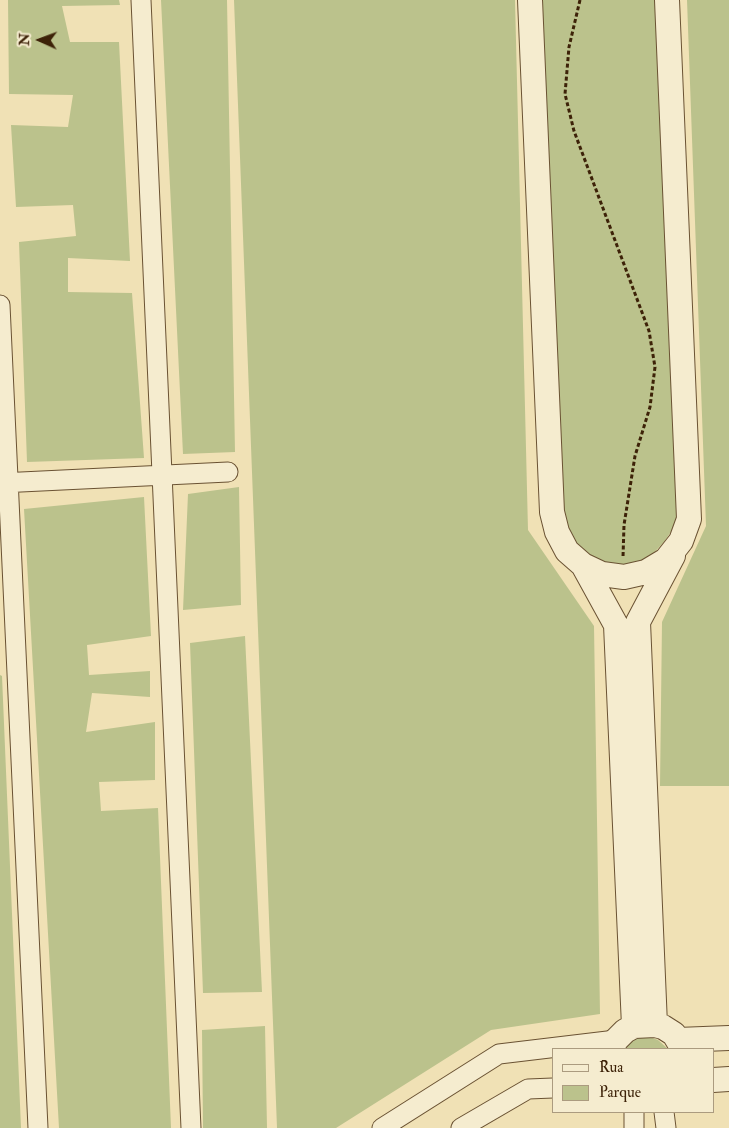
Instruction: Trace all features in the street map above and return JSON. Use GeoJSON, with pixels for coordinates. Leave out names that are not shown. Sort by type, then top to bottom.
{"type":"FeatureCollection","features":[{"type":"Feature","properties":{"kind":"street"},"geometry":{"type":"LineString","coordinates":[[141,0],[191,1128]]}},
{"type":"Feature","properties":{"kind":"street"},"geometry":{"type":"LineString","coordinates":[[530,0],[552,512],[557,532],[567,551],[583,565],[602,574],[624,577],[646,572],[666,560],[681,541]]}},
{"type":"Feature","properties":{"kind":"street"},"geometry":{"type":"LineString","coordinates":[[629,1035],[638,622],[681,541],[688,519],[667,0]]}},
{"type":"Feature","properties":{"kind":"street"},"geometry":{"type":"LineString","coordinates":[[0,305],[4,483],[38,1128]]}},
{"type":"Feature","properties":{"kind":"street"},"geometry":{"type":"LineString","coordinates":[[4,483],[228,472]]}},
{"type":"Feature","properties":{"kind":"street"},"geometry":{"type":"LineString","coordinates":[[583,565],[616,625],[629,1035]]}},
{"type":"Feature","properties":{"kind":"street"},"geometry":{"type":"LineString","coordinates":[[382,1128],[499,1054],[629,1035],[663,1027],[674,1034],[680,1045],[729,1038]]}},
{"type":"Feature","properties":{"kind":"street"},"geometry":{"type":"LineString","coordinates":[[714,1080],[729,1079]]}},
{"type":"Feature","properties":{"kind":"street"},"geometry":{"type":"LineString","coordinates":[[461,1128],[528,1089],[552,1088]]}},
{"type":"Feature","properties":{"kind":"street"},"geometry":{"type":"LineString","coordinates":[[634,1113],[634,1128]]}},
{"type":"Feature","properties":{"kind":"street"},"geometry":{"type":"LineString","coordinates":[[664,1113],[666,1128]]}},
{"type":"Feature","properties":{"kind":"path"},"geometry":{"type":"LineString","coordinates":[[580,0],[569,47],[565,94],[574,131],[649,332],[655,367],[650,407],[636,456],[624,525],[624,577]]}},
{"type":"Feature","properties":{"kind":"green space"},"geometry":{"type":"Polygon","coordinates":[[[8,0],[119,0],[120,5],[62,6],[70,42],[119,42],[130,261],[68,258],[68,292],[132,293],[144,458],[27,462],[19,242],[76,236],[73,205],[16,207],[11,125],[68,127],[73,95],[9,94],[8,0]]]}},
{"type":"Feature","properties":{"kind":"green space"},"geometry":{"type":"Polygon","coordinates":[[[161,0],[227,0],[235,452],[183,454],[161,0]]]}},
{"type":"Feature","properties":{"kind":"green space"},"geometry":{"type":"Polygon","coordinates":[[[234,0],[515,0],[528,530],[594,626],[600,1014],[491,1030],[336,1128],[277,1128],[234,0]]]}},
{"type":"Feature","properties":{"kind":"green space"},"geometry":{"type":"Polygon","coordinates":[[[539,0],[655,0],[678,500],[676,524],[664,542],[649,558],[635,564],[607,565],[578,548],[563,518],[539,0]]]}},
{"type":"Feature","properties":{"kind":"green space"},"geometry":{"type":"Polygon","coordinates":[[[687,0],[729,0],[729,786],[660,786],[662,622],[706,526],[687,0]]]}},
{"type":"Feature","properties":{"kind":"green space"},"geometry":{"type":"Polygon","coordinates":[[[239,487],[241,605],[183,610],[188,494],[239,487]]]}},
{"type":"Feature","properties":{"kind":"green space"},"geometry":{"type":"Polygon","coordinates":[[[144,497],[151,636],[87,645],[89,675],[150,671],[150,697],[92,693],[86,732],[155,722],[155,780],[99,782],[101,811],[158,808],[171,1128],[59,1128],[24,509],[144,497]]]}},
{"type":"Feature","properties":{"kind":"green space"},"geometry":{"type":"Polygon","coordinates":[[[245,636],[262,992],[203,993],[190,643],[245,636]]]}},
{"type":"Feature","properties":{"kind":"green space"},"geometry":{"type":"Polygon","coordinates":[[[0,675],[2,676],[21,1128],[0,1128],[0,675]]]}},
{"type":"Feature","properties":{"kind":"green space"},"geometry":{"type":"Polygon","coordinates":[[[265,1026],[267,1128],[203,1128],[202,1030],[265,1026]]]}},
{"type":"Feature","properties":{"kind":"green space"},"geometry":{"type":"Polygon","coordinates":[[[650,1037],[658,1040],[667,1048],[623,1048],[634,1039],[650,1037]]]}}]}
